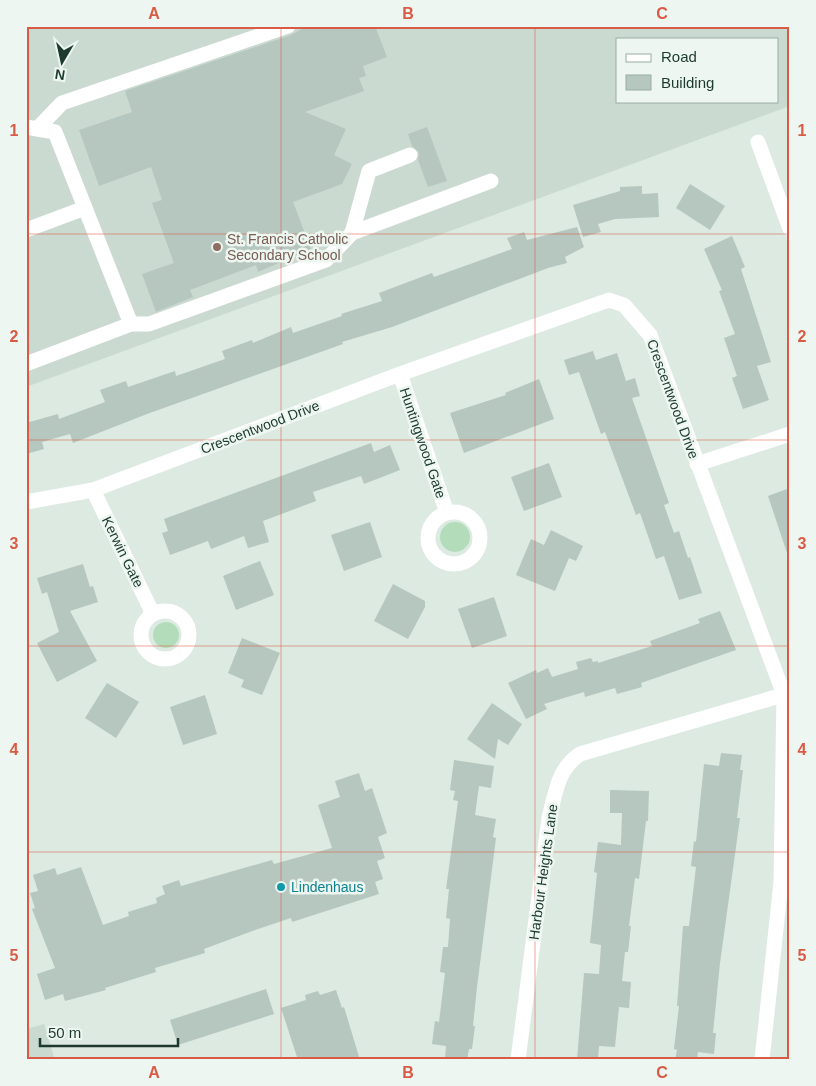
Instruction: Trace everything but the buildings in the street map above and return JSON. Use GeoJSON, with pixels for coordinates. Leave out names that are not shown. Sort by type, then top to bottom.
{"type":"FeatureCollection","features":[{"type":"Feature","properties":{"kind":"street"},"geometry":{"type":"LineString","coordinates":[[32,128],[62,103],[288,26]]}},
{"type":"Feature","properties":{"kind":"street"},"geometry":{"type":"LineString","coordinates":[[32,128],[55,132],[131,324]]}},
{"type":"Feature","properties":{"kind":"street"},"geometry":{"type":"LineString","coordinates":[[758,142],[790,229]]}},
{"type":"Feature","properties":{"kind":"street"},"geometry":{"type":"LineString","coordinates":[[352,233],[369,171],[410,156]]}},
{"type":"Feature","properties":{"kind":"street"},"geometry":{"type":"LineString","coordinates":[[26,364],[131,324],[149,324],[326,260],[352,233],[491,181]]}},
{"type":"Feature","properties":{"kind":"street"},"geometry":{"type":"LineString","coordinates":[[26,230],[85,208]]}},
{"type":"Feature","properties":{"kind":"street","name":"Crescentwood Drive"},"geometry":{"type":"LineString","coordinates":[[26,502],[93,490],[400,374],[609,300],[624,305],[650,335],[697,464],[787,694],[785,882],[762,1060]]}},
{"type":"Feature","properties":{"kind":"street","name":"Huntingwood Gate"},"geometry":{"type":"LineString","coordinates":[[400,374],[447,512]]}},
{"type":"Feature","properties":{"kind":"street"},"geometry":{"type":"LineString","coordinates":[[697,464],[790,434]]}},
{"type":"Feature","properties":{"kind":"street","name":"Kerwin Gate"},"geometry":{"type":"LineString","coordinates":[[93,490],[153,614]]}},
{"type":"Feature","properties":{"kind":"street","name":"Harbour Heights Lane"},"geometry":{"type":"LineString","coordinates":[[518,1060],[549,818],[559,780],[567,762],[580,754],[787,694]]}},
{"type":"Feature","properties":{"kind":"shaded area","name":"St. Francis Catholic Secondary School"},"geometry":{"type":"Polygon","coordinates":[[[26,26],[790,26],[790,106],[26,387],[26,26]]]}},
{"type":"Feature","properties":{"kind":"shaded area"},"geometry":{"type":"Polygon","coordinates":[[[44,1024],[55,1060],[26,1060],[26,1029],[44,1024]]]}},
{"type":"Feature","properties":{"kind":"green space"},"geometry":{"type":"Polygon","coordinates":[[[455,522],[466,526],[470,537],[466,548],[455,552],[444,548],[440,537],[444,526],[455,522]]]}},
{"type":"Feature","properties":{"kind":"green space"},"geometry":{"type":"Polygon","coordinates":[[[166,622],[175,626],[179,635],[175,644],[166,648],[157,644],[153,635],[157,626],[166,622]]]}},
{"type":"Feature","properties":{"kind":"place","name":"St. Francis Catholic Secondary School"},"geometry":{"type":"Point","coordinates":[217,247]}},
{"type":"Feature","properties":{"kind":"place","name":"Lindenhaus"},"geometry":{"type":"Point","coordinates":[281,887]}}]}
